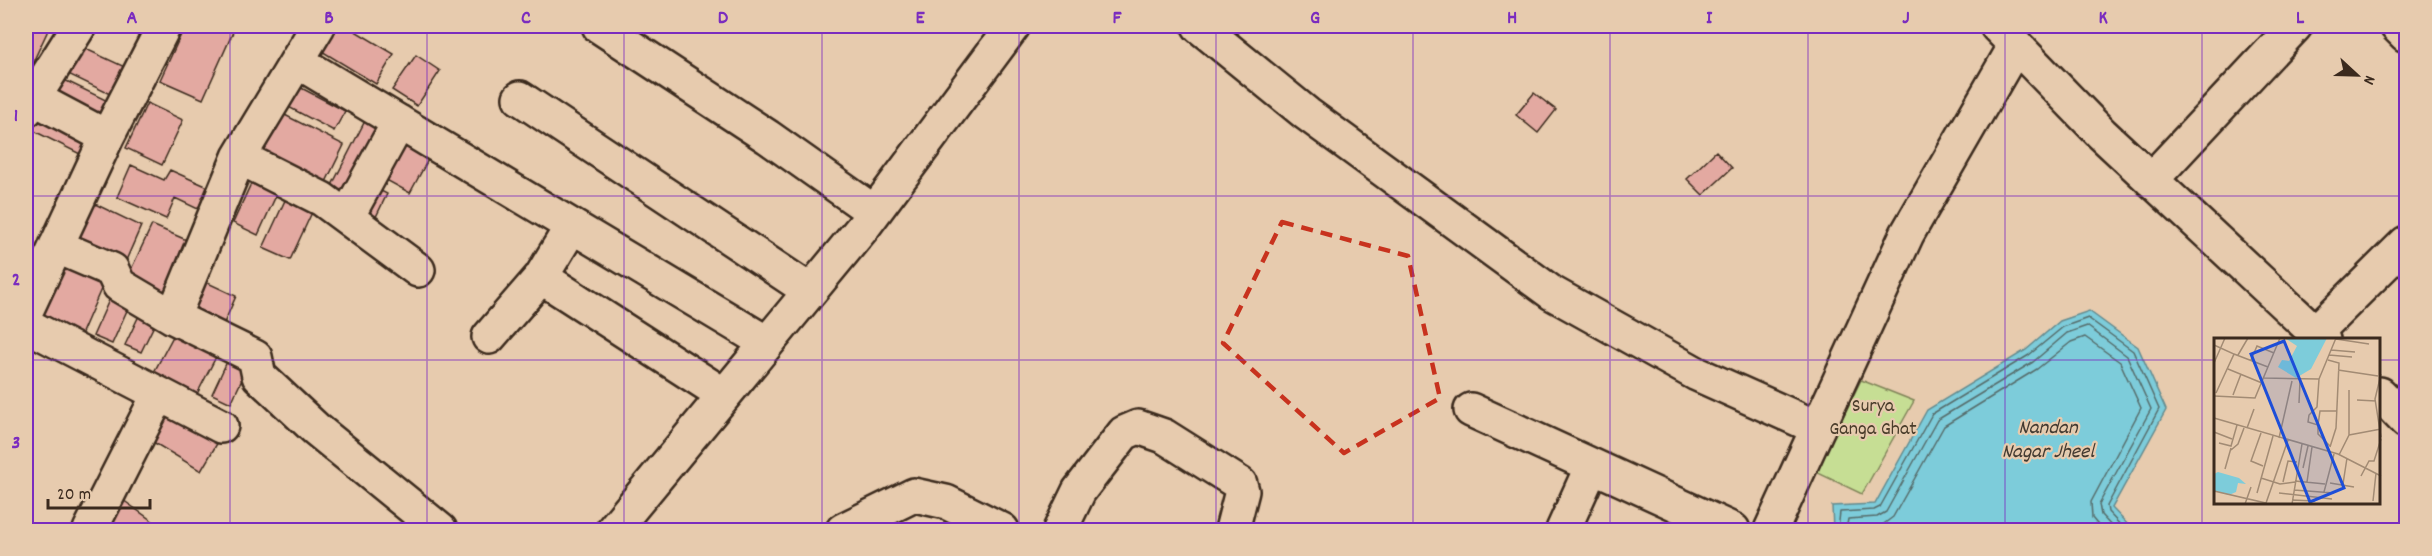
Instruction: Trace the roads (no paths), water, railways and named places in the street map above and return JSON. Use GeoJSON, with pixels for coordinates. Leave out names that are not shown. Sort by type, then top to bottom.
{"type":"FeatureCollection","features":[{"type":"Feature","properties":{"kind":"street"},"geometry":{"type":"LineString","coordinates":[[79,26],[28,101],[107,137]]}},
{"type":"Feature","properties":{"kind":"street"},"geometry":{"type":"LineString","coordinates":[[26,311],[107,137],[164,26]]}},
{"type":"Feature","properties":{"kind":"street"},"geometry":{"type":"LineString","coordinates":[[173,317],[239,157],[318,26]]}},
{"type":"Feature","properties":{"kind":"street"},"geometry":{"type":"LineString","coordinates":[[599,26],[644,38],[768,136],[874,212]]}},
{"type":"Feature","properties":{"kind":"street"},"geometry":{"type":"LineString","coordinates":[[1199,26],[1307,114],[1552,293],[1697,374],[1818,428]]}},
{"type":"Feature","properties":{"kind":"street"},"geometry":{"type":"LineString","coordinates":[[2151,180],[2295,26]]}},
{"type":"Feature","properties":{"kind":"street"},"geometry":{"type":"LineString","coordinates":[[2397,26],[2406,35]]}},
{"type":"Feature","properties":{"kind":"street"},"geometry":{"type":"LineString","coordinates":[[613,531],[874,212],[1001,30]]}},
{"type":"Feature","properties":{"kind":"street"},"geometry":{"type":"LineString","coordinates":[[1771,531],[1907,234],[2006,35],[2102,134],[2319,336],[2406,243]]}},
{"type":"Feature","properties":{"kind":"street"},"geometry":{"type":"LineString","coordinates":[[297,61],[767,343]]}},
{"type":"Feature","properties":{"kind":"street"},"geometry":{"type":"LineString","coordinates":[[520,98],[810,291]]}},
{"type":"Feature","properties":{"kind":"street"},"geometry":{"type":"LineString","coordinates":[[347,217],[399,122]]}},
{"type":"Feature","properties":{"kind":"street"},"geometry":{"type":"LineString","coordinates":[[239,157],[322,199],[418,270]]}},
{"type":"Feature","properties":{"kind":"street"},"geometry":{"type":"LineString","coordinates":[[489,337],[541,277],[572,226]]}},
{"type":"Feature","properties":{"kind":"street"},"geometry":{"type":"LineString","coordinates":[[56,246],[112,270],[120,285],[173,317],[255,357],[259,376],[267,384],[316,429],[440,531]]}},
{"type":"Feature","properties":{"kind":"street"},"geometry":{"type":"LineString","coordinates":[[541,277],[724,395]]}},
{"type":"Feature","properties":{"kind":"street"},"geometry":{"type":"LineString","coordinates":[[26,325],[221,426]]}},
{"type":"Feature","properties":{"kind":"street"},"geometry":{"type":"LineString","coordinates":[[90,531],[159,394]]}},
{"type":"Feature","properties":{"kind":"street"},"geometry":{"type":"LineString","coordinates":[[2381,396],[2406,421]]}},
{"type":"Feature","properties":{"kind":"street"},"geometry":{"type":"LineString","coordinates":[[1471,410],[1733,531]]}},
{"type":"Feature","properties":{"kind":"street"},"geometry":{"type":"LineString","coordinates":[[1060,531],[1086,483],[1124,433],[1138,427],[1164,436],[1240,484],[1242,491],[1232,531]]}},
{"type":"Feature","properties":{"kind":"street"},"geometry":{"type":"LineString","coordinates":[[1563,531],[1592,466]]}},
{"type":"Feature","properties":{"kind":"street"},"geometry":{"type":"LineString","coordinates":[[843,531],[914,495],[946,502],[1002,531]]}},
{"type":"Feature","properties":{"kind":"water","name":"Nandan Nagar Jheel"},"geometry":{"type":"Polygon","coordinates":[[[2089,311],[2138,347],[2166,410],[2112,508],[2133,530],[1833,530],[1832,506],[1875,504],[1927,410],[2026,350],[2060,321],[2089,311]]]}},
{"type":"Feature","properties":{"kind":"park label","name":"Surya Ganga Ghat"},"geometry":{"type":"Point","coordinates":[1873,418]}}]}
